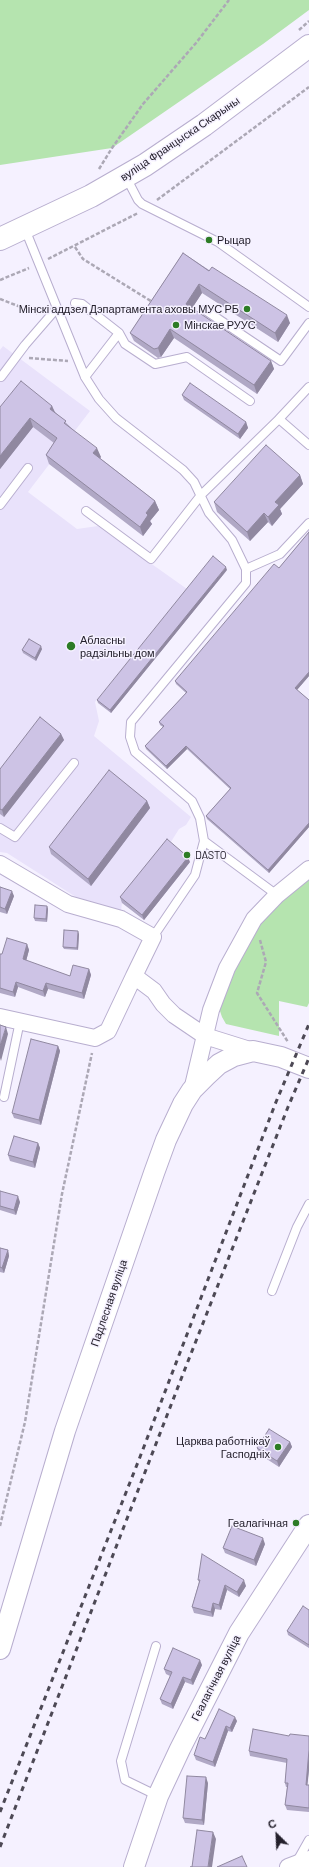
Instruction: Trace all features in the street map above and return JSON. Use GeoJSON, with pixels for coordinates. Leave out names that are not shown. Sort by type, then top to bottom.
{"type":"FeatureCollection","features":[{"type":"Feature","properties":{"kind":"main road","name":"вуліца Францыска Скарыны"},"geometry":{"type":"LineString","coordinates":[[0,239],[25,229],[91,196],[126,176],[204,125],[303,39]]}},
{"type":"Feature","properties":{"kind":"street"},"geometry":{"type":"LineString","coordinates":[[0,864],[68,904],[121,919],[152,937],[108,1031],[95,1038],[0,1017]]}},
{"type":"Feature","properties":{"kind":"street"},"geometry":{"type":"LineString","coordinates":[[192,1090],[211,1010],[227,968],[254,919],[277,894],[309,869]]}},
{"type":"Feature","properties":{"kind":"street"},"geometry":{"type":"LineString","coordinates":[[134,976],[154,991],[163,1004],[174,1015],[205,1036],[253,1051]]}},
{"type":"Feature","properties":{"kind":"street","name":"Падлесная вуліца"},"geometry":{"type":"LineString","coordinates":[[0,1649],[65,1431],[166,1140],[183,1104],[192,1090],[219,1064],[234,1056],[253,1051],[281,1057],[309,1068]]}},
{"type":"Feature","properties":{"kind":"street","name":"Геалагічная вуліца"},"geometry":{"type":"LineString","coordinates":[[134,1867],[158,1796],[180,1749],[239,1633],[309,1525]]}},
{"type":"Feature","properties":{"kind":"street","name":"Геалагічная вуліца"},"geometry":{"type":"LineString","coordinates":[[142,1842],[145,1867]]}},
{"type":"Feature","properties":{"kind":"lane"},"geometry":{"type":"LineString","coordinates":[[126,176],[138,200],[218,242],[309,307]]}},
{"type":"Feature","properties":{"kind":"lane"},"geometry":{"type":"LineString","coordinates":[[25,229],[85,377],[99,399],[116,418],[182,470],[194,482],[209,513],[232,540],[246,570],[246,583],[131,722],[130,737],[135,752],[192,801],[200,818],[204,841],[195,875],[152,937]]}},
{"type":"Feature","properties":{"kind":"lane"},"geometry":{"type":"LineString","coordinates":[[75,303],[82,304],[119,333],[125,344],[155,364],[187,357],[250,401]]}},
{"type":"Feature","properties":{"kind":"lane"},"geometry":{"type":"LineString","coordinates":[[0,377],[57,308]]}},
{"type":"Feature","properties":{"kind":"lane"},"geometry":{"type":"LineString","coordinates":[[205,310],[282,362],[309,322]]}},
{"type":"Feature","properties":{"kind":"lane"},"geometry":{"type":"LineString","coordinates":[[85,377],[119,333]]}},
{"type":"Feature","properties":{"kind":"lane"},"geometry":{"type":"LineString","coordinates":[[86,511],[151,559],[201,495],[279,419],[309,387]]}},
{"type":"Feature","properties":{"kind":"lane"},"geometry":{"type":"LineString","coordinates":[[279,419],[309,445]]}},
{"type":"Feature","properties":{"kind":"lane"},"geometry":{"type":"LineString","coordinates":[[0,505],[28,468]]}},
{"type":"Feature","properties":{"kind":"lane"},"geometry":{"type":"LineString","coordinates":[[246,570],[280,554],[309,523]]}},
{"type":"Feature","properties":{"kind":"lane"},"geometry":{"type":"LineString","coordinates":[[0,828],[14,837],[74,763]]}},
{"type":"Feature","properties":{"kind":"lane"},"geometry":{"type":"LineString","coordinates":[[204,841],[277,894]]}},
{"type":"Feature","properties":{"kind":"lane"},"geometry":{"type":"LineString","coordinates":[[4,1097],[20,1021]]}},
{"type":"Feature","properties":{"kind":"lane"},"geometry":{"type":"LineString","coordinates":[[272,1290],[297,1227],[309,1204]]}},
{"type":"Feature","properties":{"kind":"lane"},"geometry":{"type":"LineString","coordinates":[[156,1646],[121,1761],[125,1780],[158,1796]]}},
{"type":"Feature","properties":{"kind":"lane"},"geometry":{"type":"LineString","coordinates":[[297,1863],[309,1840]]}},
{"type":"Feature","properties":{"kind":"path"},"geometry":{"type":"LineString","coordinates":[[104,168],[98,171],[112,148],[143,104],[196,44],[229,0]]}},
{"type":"Feature","properties":{"kind":"path"},"geometry":{"type":"LineString","coordinates":[[303,39],[309,21]]}},
{"type":"Feature","properties":{"kind":"path"},"geometry":{"type":"LineString","coordinates":[[0,280],[75,247],[148,206],[309,87]]}},
{"type":"Feature","properties":{"kind":"path"},"geometry":{"type":"LineString","coordinates":[[75,247],[83,259],[158,306]]}},
{"type":"Feature","properties":{"kind":"path"},"geometry":{"type":"LineString","coordinates":[[0,299],[48,318]]}},
{"type":"Feature","properties":{"kind":"path"},"geometry":{"type":"LineString","coordinates":[[16,357],[79,362]]}},
{"type":"Feature","properties":{"kind":"path"},"geometry":{"type":"LineString","coordinates":[[258,933],[266,962],[257,993],[290,1044]]}},
{"type":"Feature","properties":{"kind":"path"},"geometry":{"type":"LineString","coordinates":[[0,1526],[25,1422],[62,1194],[95,1038]]}},
{"type":"Feature","properties":{"kind":"shaded area","name":"Абласны радзільны дом"},"geometry":{"type":"Polygon","coordinates":[[[3,346],[90,411],[28,492],[77,529],[98,526],[187,589],[95,702],[99,721],[94,736],[191,817],[186,825],[179,829],[169,845],[122,903],[121,911],[90,906],[7,853],[0,852],[0,350],[3,346]]]}},
{"type":"Feature","properties":{"kind":"green space"},"geometry":{"type":"Polygon","coordinates":[[[0,0],[309,0],[309,10],[263,44],[112,148],[0,165],[0,0]]]}},
{"type":"Feature","properties":{"kind":"green space"},"geometry":{"type":"Polygon","coordinates":[[[309,875],[309,1003],[307,1007],[279,1001],[279,1036],[226,1024],[219,1008],[226,983],[269,909],[309,875]]]}},
{"type":"Feature","properties":{"kind":"building"},"geometry":{"type":"Polygon","coordinates":[[[183,253],[209,271],[212,267],[287,315],[275,333],[199,284],[186,304],[271,361],[254,385],[170,329],[158,348],[154,349],[130,333],[183,253]]]}},
{"type":"Feature","properties":{"kind":"building"},"geometry":{"type":"Polygon","coordinates":[[[21,381],[52,406],[50,409],[66,421],[64,423],[97,448],[93,453],[155,501],[146,513],[148,515],[140,527],[46,455],[57,438],[30,418],[0,456],[0,407],[21,381]]]}},
{"type":"Feature","properties":{"kind":"building"},"geometry":{"type":"Polygon","coordinates":[[[190,383],[246,422],[238,434],[182,395],[190,383]]]}},
{"type":"Feature","properties":{"kind":"building"},"geometry":{"type":"Polygon","coordinates":[[[266,445],[300,475],[275,502],[279,505],[268,517],[264,513],[247,532],[214,502],[266,445]]]}},
{"type":"Feature","properties":{"kind":"building"},"geometry":{"type":"Polygon","coordinates":[[[309,532],[309,672],[295,688],[309,700],[309,823],[268,870],[206,816],[231,788],[186,746],[166,766],[145,746],[164,726],[159,722],[187,692],[175,681],[274,564],[279,568],[309,532]]]}},
{"type":"Feature","properties":{"kind":"building"},"geometry":{"type":"Polygon","coordinates":[[[213,556],[226,567],[110,710],[97,700],[213,556]]]}},
{"type":"Feature","properties":{"kind":"building"},"geometry":{"type":"Polygon","coordinates":[[[29,639],[41,646],[35,658],[22,650],[29,639]]]}},
{"type":"Feature","properties":{"kind":"building"},"geometry":{"type":"Polygon","coordinates":[[[40,717],[61,734],[2,810],[0,809],[0,769],[40,717]]]}},
{"type":"Feature","properties":{"kind":"building"},"geometry":{"type":"Polygon","coordinates":[[[109,770],[147,801],[88,879],[49,847],[109,770]]]}},
{"type":"Feature","properties":{"kind":"building"},"geometry":{"type":"Polygon","coordinates":[[[167,839],[188,857],[142,915],[120,897],[167,839]]]}},
{"type":"Feature","properties":{"kind":"building"},"geometry":{"type":"Polygon","coordinates":[[[0,887],[12,891],[5,909],[0,907],[0,887]]]}},
{"type":"Feature","properties":{"kind":"building"},"geometry":{"type":"Polygon","coordinates":[[[35,905],[47,906],[46,919],[34,918],[35,905]]]}},
{"type":"Feature","properties":{"kind":"building"},"geometry":{"type":"Polygon","coordinates":[[[64,930],[78,931],[77,948],[63,947],[64,930]]]}},
{"type":"Feature","properties":{"kind":"building"},"geometry":{"type":"Polygon","coordinates":[[[7,938],[27,944],[23,959],[70,976],[73,965],[89,969],[82,993],[46,983],[43,991],[16,982],[13,992],[0,988],[0,954],[2,954],[7,938]]]}},
{"type":"Feature","properties":{"kind":"building"},"geometry":{"type":"Polygon","coordinates":[[[0,1025],[6,1027],[0,1046],[0,1025]]]}},
{"type":"Feature","properties":{"kind":"building"},"geometry":{"type":"Polygon","coordinates":[[[31,1039],[58,1046],[39,1120],[12,1113],[31,1039]]]}},
{"type":"Feature","properties":{"kind":"building"},"geometry":{"type":"Polygon","coordinates":[[[14,1136],[38,1143],[33,1162],[8,1155],[14,1136]]]}},
{"type":"Feature","properties":{"kind":"building"},"geometry":{"type":"Polygon","coordinates":[[[0,1191],[18,1196],[14,1210],[0,1206],[0,1191]]]}},
{"type":"Feature","properties":{"kind":"building"},"geometry":{"type":"Polygon","coordinates":[[[0,1248],[8,1250],[2,1268],[0,1267],[0,1248]]]}},
{"type":"Feature","properties":{"kind":"building"},"geometry":{"type":"Polygon","coordinates":[[[269,1429],[290,1442],[277,1461],[257,1448],[269,1429]]]}},
{"type":"Feature","properties":{"kind":"building"},"geometry":{"type":"Polygon","coordinates":[[[232,1526],[263,1538],[254,1560],[223,1548],[232,1526]]]}},
{"type":"Feature","properties":{"kind":"building"},"geometry":{"type":"Polygon","coordinates":[[[202,1554],[244,1580],[237,1592],[225,1585],[219,1605],[213,1603],[211,1612],[192,1607],[200,1580],[198,1580],[202,1554]]]}},
{"type":"Feature","properties":{"kind":"building"},"geometry":{"type":"Polygon","coordinates":[[[303,1606],[309,1610],[309,1645],[287,1631],[303,1606]]]}},
{"type":"Feature","properties":{"kind":"building"},"geometry":{"type":"Polygon","coordinates":[[[173,1648],[200,1660],[191,1680],[183,1677],[171,1704],[160,1699],[172,1672],[164,1669],[173,1648]]]}},
{"type":"Feature","properties":{"kind":"building"},"geometry":{"type":"Polygon","coordinates":[[[219,1709],[235,1717],[230,1728],[226,1726],[213,1762],[194,1755],[200,1737],[205,1739],[219,1709]]]}},
{"type":"Feature","properties":{"kind":"building"},"geometry":{"type":"Polygon","coordinates":[[[253,1729],[289,1736],[290,1734],[309,1736],[306,1785],[309,1785],[309,1808],[285,1805],[288,1783],[285,1783],[287,1759],[249,1751],[253,1729]]]}},
{"type":"Feature","properties":{"kind":"building"},"geometry":{"type":"Polygon","coordinates":[[[187,1776],[206,1777],[202,1820],[183,1818],[187,1776]]]}},
{"type":"Feature","properties":{"kind":"building"},"geometry":{"type":"Polygon","coordinates":[[[197,1830],[213,1832],[208,1867],[192,1867],[197,1830]]]}},
{"type":"Feature","properties":{"kind":"building"},"geometry":{"type":"Polygon","coordinates":[[[242,1856],[247,1867],[217,1867],[242,1856]]]}},
{"type":"Feature","properties":{"kind":"railway"},"geometry":{"type":"LineString","coordinates":[[0,1812],[140,1457],[276,1102],[309,1024]]}},
{"type":"Feature","properties":{"kind":"railway"},"geometry":{"type":"LineString","coordinates":[[0,1847],[183,1374],[288,1107],[309,1058]]}},
{"type":"Feature","properties":{"kind":"place","name":"Рыцар"},"geometry":{"type":"Point","coordinates":[209,240]}},
{"type":"Feature","properties":{"kind":"place","name":"Мінскі аддзел Дэпартамента аховы МУС РБ"},"geometry":{"type":"Point","coordinates":[247,309]}},
{"type":"Feature","properties":{"kind":"place","name":"Мінскае РУУС"},"geometry":{"type":"Point","coordinates":[176,325]}},
{"type":"Feature","properties":{"kind":"place","name":"Абласны радзільны дом"},"geometry":{"type":"Point","coordinates":[71,646]}},
{"type":"Feature","properties":{"kind":"place","name":"DASTO"},"geometry":{"type":"Point","coordinates":[187,855]}},
{"type":"Feature","properties":{"kind":"place","name":"Царква работнікаў Гасподніх"},"geometry":{"type":"Point","coordinates":[278,1447]}},
{"type":"Feature","properties":{"kind":"place","name":"Геалагічная"},"geometry":{"type":"Point","coordinates":[296,1523]}}]}
